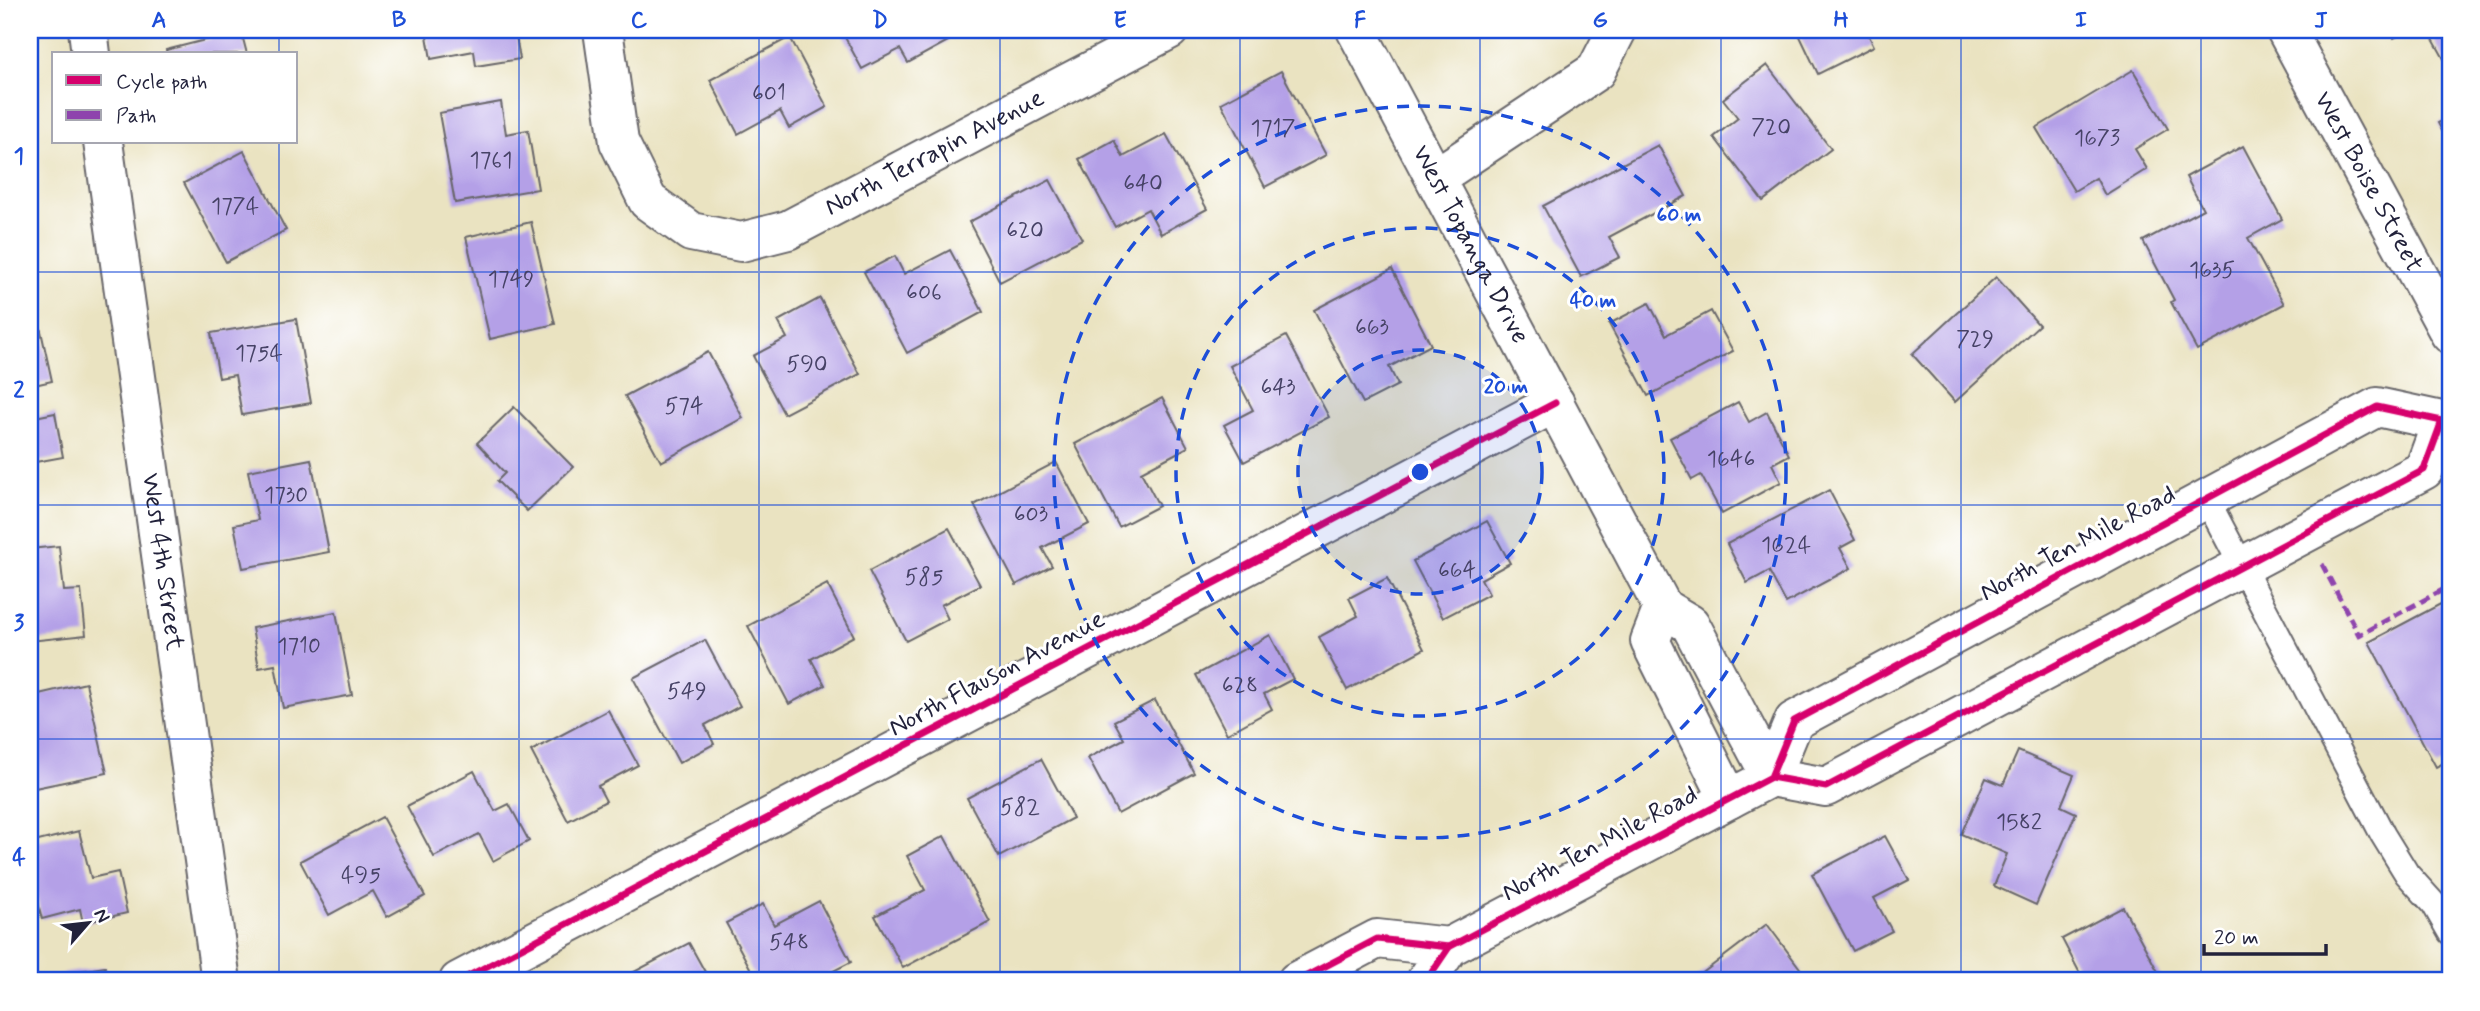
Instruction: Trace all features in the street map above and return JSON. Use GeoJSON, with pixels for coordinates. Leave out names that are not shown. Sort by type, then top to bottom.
{"type":"FeatureCollection","features":[{"type":"Feature","properties":{"kind":"street"},"geometry":{"type":"LineString","coordinates":[[88,30],[91,52]]}},
{"type":"Feature","properties":{"kind":"street","name":"North Terrapin Avenue"},"geometry":{"type":"LineString","coordinates":[[603,30],[619,142],[648,201],[691,232],[741,242],[788,230],[1169,30]]}},
{"type":"Feature","properties":{"kind":"street","name":"West Topanga Drive"},"geometry":{"type":"LineString","coordinates":[[1356,30],[1663,608],[1690,624],[1771,777]]}},
{"type":"Feature","properties":{"kind":"street"},"geometry":{"type":"LineString","coordinates":[[1435,178],[1596,71],[1617,30]]}},
{"type":"Feature","properties":{"kind":"street","name":"West Boise Street"},"geometry":{"type":"LineString","coordinates":[[2286,30],[2450,334]]}},
{"type":"Feature","properties":{"kind":"street","name":"West 4th Street"},"geometry":{"type":"LineString","coordinates":[[103,144],[221,981]]}},
{"type":"Feature","properties":{"kind":"street","name":"North Flauson Avenue"},"geometry":{"type":"LineString","coordinates":[[458,981],[1555,403]]}},
{"type":"Feature","properties":{"kind":"street","name":"North Ten Mile Road"},"geometry":{"type":"LineString","coordinates":[[1426,981],[1449,947],[1771,777],[1826,787],[2424,470],[2446,419],[2377,407],[1794,721],[1771,777]]}},
{"type":"Feature","properties":{"kind":"street"},"geometry":{"type":"LineString","coordinates":[[1663,608],[1650,641],[1729,799]]}},
{"type":"Feature","properties":{"kind":"street"},"geometry":{"type":"LineString","coordinates":[[1297,981],[1377,939],[1449,947]]}},
{"type":"Feature","properties":{"kind":"lane"},"geometry":{"type":"LineString","coordinates":[[2207,498],[2383,835],[2407,874],[2434,904],[2450,932]]}},
{"type":"Feature","properties":{"kind":"building"},"geometry":{"type":"Polygon","coordinates":[[[426,30],[515,30],[520,59],[476,66],[474,51],[431,59],[426,30]]]}},
{"type":"Feature","properties":{"kind":"building"},"geometry":{"type":"Polygon","coordinates":[[[841,30],[942,30],[948,41],[908,63],[900,49],[862,69],[841,30]]]}},
{"type":"Feature","properties":{"kind":"building"},"geometry":{"type":"Polygon","coordinates":[[[1797,30],[1866,30],[1874,46],[1818,74],[1797,30]]]}},
{"type":"Feature","properties":{"kind":"building"},"geometry":{"type":"Polygon","coordinates":[[[2390,30],[2410,30],[2394,38],[2390,30]]]}},
{"type":"Feature","properties":{"kind":"building"},"geometry":{"type":"Polygon","coordinates":[[[2428,30],[2450,30],[2450,65],[2448,66],[2428,30]]]}},
{"type":"Feature","properties":{"kind":"building"},"geometry":{"type":"Polygon","coordinates":[[[241,31],[246,52],[166,52],[241,31]]]}},
{"type":"Feature","properties":{"kind":"building"},"geometry":{"type":"Polygon","coordinates":[[[790,37],[827,107],[789,128],[780,111],[738,134],[710,80],[790,37]]]}},
{"type":"Feature","properties":{"kind":"building"},"geometry":{"type":"Polygon","coordinates":[[[1767,65],[1831,149],[1763,201],[1714,137],[1738,118],[1723,99],[1767,65]]]}},
{"type":"Feature","properties":{"kind":"building"},"geometry":{"type":"Polygon","coordinates":[[[2133,70],[2168,129],[2135,149],[2147,169],[2105,195],[2096,178],[2074,191],[2036,128],[2133,70]]]}},
{"type":"Feature","properties":{"kind":"building"},"geometry":{"type":"Polygon","coordinates":[[[1281,71],[1326,155],[1265,187],[1221,103],[1281,71]]]}},
{"type":"Feature","properties":{"kind":"building"},"geometry":{"type":"Polygon","coordinates":[[[501,102],[506,134],[528,130],[538,189],[455,203],[439,113],[501,102]]]}},
{"type":"Feature","properties":{"kind":"building"},"geometry":{"type":"Polygon","coordinates":[[[2450,117],[2450,146],[2438,123],[2450,117]]]}},
{"type":"Feature","properties":{"kind":"building"},"geometry":{"type":"Polygon","coordinates":[[[1166,134],[1207,209],[1161,234],[1148,209],[1115,227],[1079,159],[1114,140],[1123,157],[1166,134]]]}},
{"type":"Feature","properties":{"kind":"building"},"geometry":{"type":"Polygon","coordinates":[[[1658,145],[1686,196],[1609,237],[1620,257],[1581,277],[1543,206],[1658,145]]]}},
{"type":"Feature","properties":{"kind":"building"},"geometry":{"type":"Polygon","coordinates":[[[2243,146],[2282,219],[2248,238],[2284,304],[2197,350],[2143,241],[2203,209],[2186,177],[2243,146]]]}},
{"type":"Feature","properties":{"kind":"building"},"geometry":{"type":"Polygon","coordinates":[[[244,151],[286,230],[226,262],[184,183],[244,151]]]}},
{"type":"Feature","properties":{"kind":"building"},"geometry":{"type":"Polygon","coordinates":[[[1050,180],[1082,239],[1000,282],[969,222],[1050,180]]]}},
{"type":"Feature","properties":{"kind":"building"},"geometry":{"type":"Polygon","coordinates":[[[531,222],[555,324],[490,339],[466,237],[531,222]]]}},
{"type":"Feature","properties":{"kind":"building"},"geometry":{"type":"Polygon","coordinates":[[[950,250],[983,312],[907,353],[864,272],[895,256],[904,274],[950,250]]]}},
{"type":"Feature","properties":{"kind":"building"},"geometry":{"type":"Polygon","coordinates":[[[1392,269],[1431,345],[1389,367],[1398,385],[1363,403],[1314,310],[1392,269]]]}},
{"type":"Feature","properties":{"kind":"building"},"geometry":{"type":"Polygon","coordinates":[[[1996,277],[2039,325],[1955,402],[1912,354],[1996,277]]]}},
{"type":"Feature","properties":{"kind":"building"},"geometry":{"type":"Polygon","coordinates":[[[32,290],[52,381],[30,386],[30,291],[32,290]]]}},
{"type":"Feature","properties":{"kind":"building"},"geometry":{"type":"Polygon","coordinates":[[[820,298],[860,374],[784,414],[753,356],[787,338],[778,321],[820,298]]]}},
{"type":"Feature","properties":{"kind":"building"},"geometry":{"type":"Polygon","coordinates":[[[1649,303],[1666,335],[1711,311],[1733,351],[1648,396],[1609,324],[1649,303]]]}},
{"type":"Feature","properties":{"kind":"building"},"geometry":{"type":"Polygon","coordinates":[[[296,319],[311,403],[242,415],[235,375],[219,378],[211,333],[296,319]]]}},
{"type":"Feature","properties":{"kind":"building"},"geometry":{"type":"Polygon","coordinates":[[[1286,336],[1329,417],[1244,462],[1224,425],[1253,410],[1230,366],[1286,336]]]}},
{"type":"Feature","properties":{"kind":"building"},"geometry":{"type":"Polygon","coordinates":[[[708,352],[743,418],[661,462],[625,396],[708,352]]]}},
{"type":"Feature","properties":{"kind":"building"},"geometry":{"type":"Polygon","coordinates":[[[1162,398],[1188,447],[1141,472],[1159,506],[1119,527],[1075,444],[1162,398]]]}},
{"type":"Feature","properties":{"kind":"building"},"geometry":{"type":"Polygon","coordinates":[[[1738,402],[1749,422],[1767,412],[1789,455],[1772,464],[1781,482],[1722,514],[1701,475],[1692,480],[1670,438],[1738,402]]]}},
{"type":"Feature","properties":{"kind":"building"},"geometry":{"type":"Polygon","coordinates":[[[514,407],[573,467],[527,511],[497,481],[505,473],[477,443],[514,407]]]}},
{"type":"Feature","properties":{"kind":"building"},"geometry":{"type":"Polygon","coordinates":[[[55,413],[63,457],[30,463],[30,418],[55,413]]]}},
{"type":"Feature","properties":{"kind":"building"},"geometry":{"type":"Polygon","coordinates":[[[311,459],[329,552],[243,568],[234,525],[258,520],[248,471],[311,459]]]}},
{"type":"Feature","properties":{"kind":"building"},"geometry":{"type":"Polygon","coordinates":[[[1056,462],[1089,524],[1042,548],[1052,566],[1016,585],[974,505],[1056,462]]]}},
{"type":"Feature","properties":{"kind":"building"},"geometry":{"type":"Polygon","coordinates":[[[1829,490],[1855,540],[1840,548],[1851,568],[1786,603],[1769,571],[1747,583],[1727,544],[1829,490]]]}},
{"type":"Feature","properties":{"kind":"building"},"geometry":{"type":"Polygon","coordinates":[[[1487,521],[1510,563],[1481,579],[1489,594],[1443,618],[1413,561],[1487,521]]]}},
{"type":"Feature","properties":{"kind":"building"},"geometry":{"type":"Polygon","coordinates":[[[949,528],[980,585],[941,605],[948,619],[906,641],[869,571],[949,528]]]}},
{"type":"Feature","properties":{"kind":"building"},"geometry":{"type":"Polygon","coordinates":[[[59,546],[64,591],[81,590],[86,635],[30,641],[30,549],[59,546]]]}},
{"type":"Feature","properties":{"kind":"building"},"geometry":{"type":"Polygon","coordinates":[[[1387,578],[1424,649],[1347,690],[1319,637],[1358,616],[1349,598],[1387,578]]]}},
{"type":"Feature","properties":{"kind":"building"},"geometry":{"type":"Polygon","coordinates":[[[827,584],[854,636],[811,659],[825,685],[789,704],[748,626],[827,584]]]}},
{"type":"Feature","properties":{"kind":"building"},"geometry":{"type":"Polygon","coordinates":[[[2450,599],[2450,760],[2436,767],[2369,642],[2450,599]]]}},
{"type":"Feature","properties":{"kind":"building"},"geometry":{"type":"Polygon","coordinates":[[[336,612],[352,695],[283,708],[275,665],[259,668],[252,628],[336,612]]]}},
{"type":"Feature","properties":{"kind":"building"},"geometry":{"type":"Polygon","coordinates":[[[1270,635],[1293,679],[1264,694],[1272,709],[1227,734],[1196,675],[1270,635]]]}},
{"type":"Feature","properties":{"kind":"building"},"geometry":{"type":"Polygon","coordinates":[[[705,640],[740,706],[705,725],[714,744],[679,763],[633,678],[705,640]]]}},
{"type":"Feature","properties":{"kind":"building"},"geometry":{"type":"Polygon","coordinates":[[[86,683],[107,773],[35,788],[30,764],[30,696],[86,683]]]}},
{"type":"Feature","properties":{"kind":"building"},"geometry":{"type":"Polygon","coordinates":[[[1155,700],[1194,773],[1118,814],[1088,758],[1124,739],[1114,721],[1155,700]]]}},
{"type":"Feature","properties":{"kind":"building"},"geometry":{"type":"Polygon","coordinates":[[[608,710],[638,765],[598,786],[606,801],[568,821],[531,751],[608,710]]]}},
{"type":"Feature","properties":{"kind":"building"},"geometry":{"type":"Polygon","coordinates":[[[2018,751],[2074,775],[2061,806],[2076,813],[2036,905],[1994,886],[2007,854],[1961,834],[1986,778],[2003,785],[2018,751]]]}},
{"type":"Feature","properties":{"kind":"building"},"geometry":{"type":"Polygon","coordinates":[[[1041,759],[1073,818],[999,857],[967,798],[1041,759]]]}},
{"type":"Feature","properties":{"kind":"building"},"geometry":{"type":"Polygon","coordinates":[[[474,771],[495,811],[509,804],[529,841],[493,861],[479,834],[434,857],[407,806],[474,771]]]}},
{"type":"Feature","properties":{"kind":"building"},"geometry":{"type":"Polygon","coordinates":[[[382,817],[425,896],[387,917],[373,891],[329,915],[300,861],[382,817]]]}},
{"type":"Feature","properties":{"kind":"building"},"geometry":{"type":"Polygon","coordinates":[[[79,831],[91,878],[118,872],[127,913],[83,923],[80,909],[42,919],[30,870],[30,843],[79,831]]]}},
{"type":"Feature","properties":{"kind":"building"},"geometry":{"type":"Polygon","coordinates":[[[944,836],[990,922],[903,968],[875,916],[925,890],[907,856],[944,836]]]}},
{"type":"Feature","properties":{"kind":"building"},"geometry":{"type":"Polygon","coordinates":[[[1885,836],[1909,880],[1874,898],[1892,931],[1853,951],[1812,874],[1885,836]]]}},
{"type":"Feature","properties":{"kind":"building"},"geometry":{"type":"Polygon","coordinates":[[[819,901],[851,962],[814,981],[757,981],[726,923],[763,904],[774,925],[819,901]]]}},
{"type":"Feature","properties":{"kind":"building"},"geometry":{"type":"Polygon","coordinates":[[[2123,907],[2163,981],[2084,981],[2062,939],[2123,907]]]}},
{"type":"Feature","properties":{"kind":"building"},"geometry":{"type":"Polygon","coordinates":[[[1767,924],[1802,971],[1789,981],[1692,981],[1767,924]]]}},
{"type":"Feature","properties":{"kind":"building"},"geometry":{"type":"Polygon","coordinates":[[[689,943],[710,981],[617,981],[689,943]]]}},
{"type":"Feature","properties":{"kind":"building"},"geometry":{"type":"Polygon","coordinates":[[[105,967],[107,981],[43,981],[43,977],[105,967]]]}},
{"type":"Feature","properties":{"kind":"marked path"},"geometry":{"type":"LineString","coordinates":[[2322,564],[2359,635],[2450,586]]}},
{"type":"Feature","properties":{"kind":"cycle path"},"geometry":{"type":"LineString","coordinates":[[459,981],[1555,403]]}},
{"type":"Feature","properties":{"kind":"cycle path"},"geometry":{"type":"LineString","coordinates":[[1449,947],[1771,777],[1826,787],[2424,470],[2442,421],[2377,407],[1794,721],[1771,777]]}},
{"type":"Feature","properties":{"kind":"cycle path"},"geometry":{"type":"LineString","coordinates":[[1297,981],[1377,939],[1449,947],[1426,981]]}}]}
